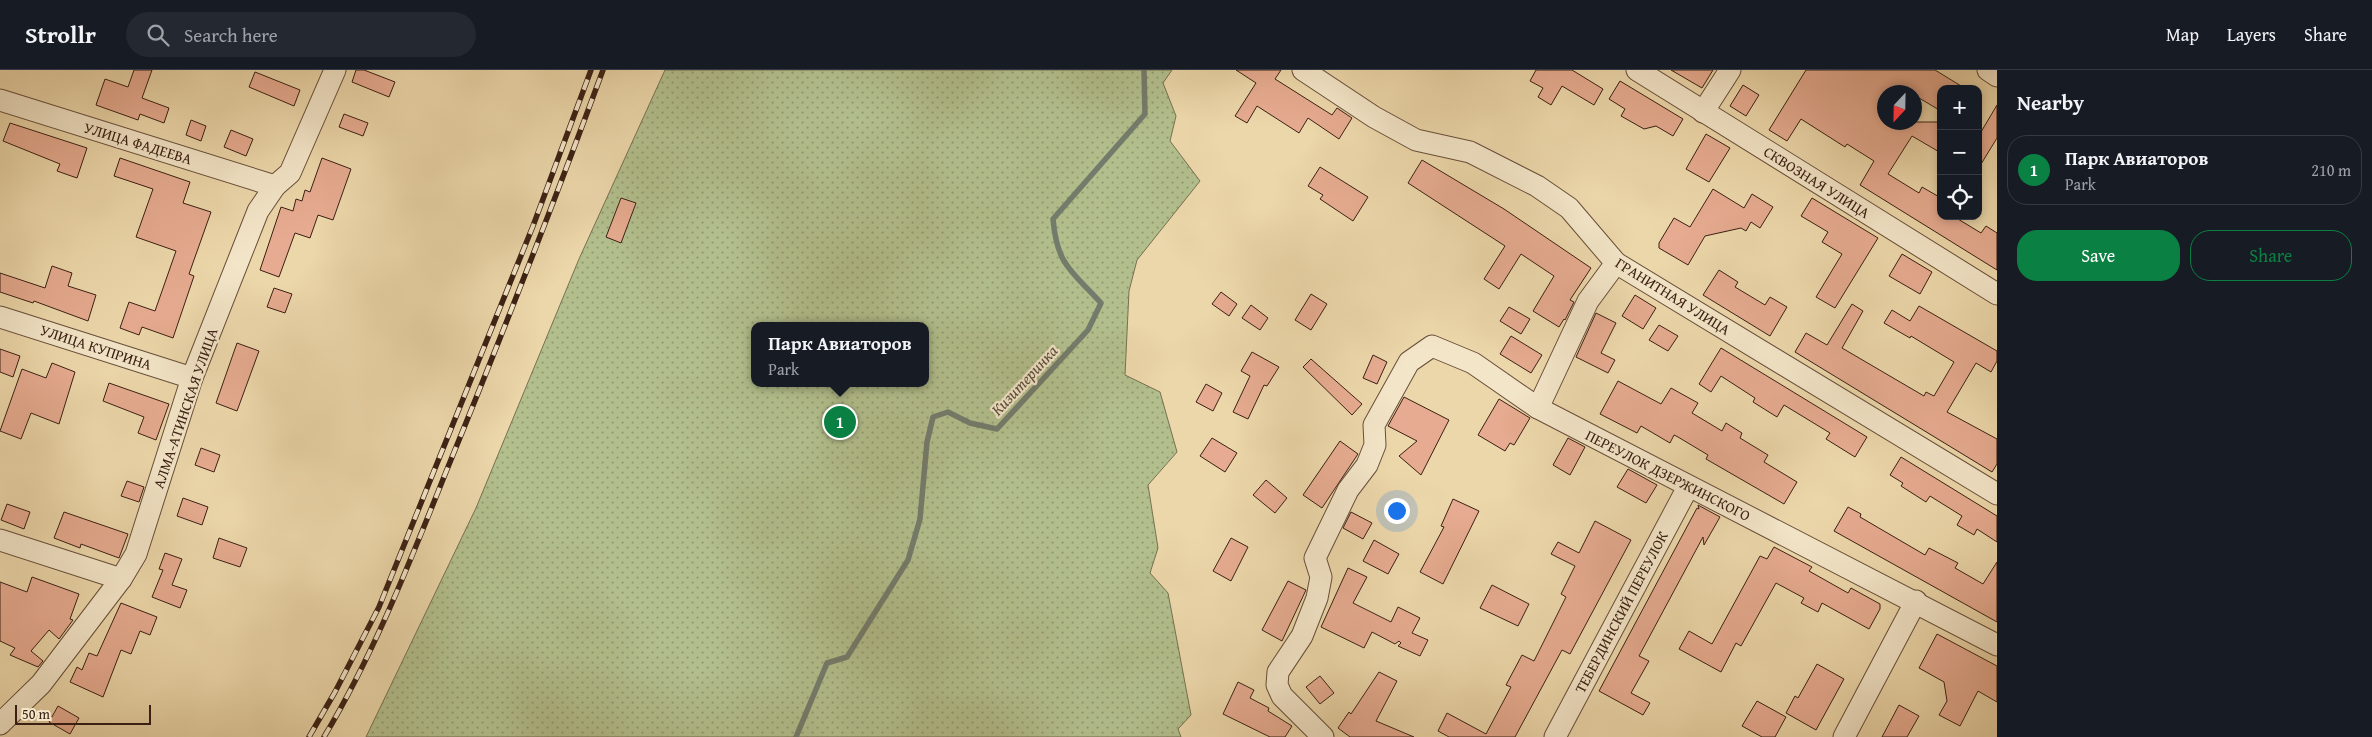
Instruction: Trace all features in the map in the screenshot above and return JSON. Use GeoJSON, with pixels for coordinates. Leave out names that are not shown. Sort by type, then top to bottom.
{"type":"FeatureCollection","features":[{"type":"Feature","properties":{"kind":"street","name":"АЛМА-АТИНСКАЯ УЛИЦА"},"geometry":{"type":"LineString","coordinates":[[0,724],[41,684],[121,579],[136,554],[192,378],[258,211],[275,186],[290,173],[335,70]]}},
{"type":"Feature","properties":{"kind":"street","name":"ГРАНИТНАЯ УЛИЦА"},"geometry":{"type":"LineString","coordinates":[[1303,70],[1374,117],[1416,140],[1470,152],[1537,186],[1569,208],[1616,263],[1997,494]]}},
{"type":"Feature","properties":{"kind":"street","name":"СКВОЗНАЯ УЛИЦА"},"geometry":{"type":"LineString","coordinates":[[1637,70],[1997,294]]}},
{"type":"Feature","properties":{"kind":"street"},"geometry":{"type":"LineString","coordinates":[[1703,112],[1730,70]]}},
{"type":"Feature","properties":{"kind":"street"},"geometry":{"type":"LineString","coordinates":[[1988,70],[1997,76]]}},
{"type":"Feature","properties":{"kind":"street","name":"УЛИЦА ФАДЕЕВА"},"geometry":{"type":"LineString","coordinates":[[0,100],[275,186]]}},
{"type":"Feature","properties":{"kind":"street"},"geometry":{"type":"LineString","coordinates":[[1538,408],[1588,301],[1616,263]]}},
{"type":"Feature","properties":{"kind":"street","name":"УЛИЦА КУПРИНА"},"geometry":{"type":"LineString","coordinates":[[0,317],[192,378]]}},
{"type":"Feature","properties":{"kind":"street","name":"ПЕРЕУЛОК ДЗЕРЖИНСКОГО"},"geometry":{"type":"LineString","coordinates":[[1323,737],[1282,696],[1277,685],[1278,672],[1302,636],[1317,598],[1321,577],[1315,558],[1348,490],[1367,465],[1375,445],[1374,425],[1409,362],[1432,346],[1473,363],[1538,408],[1688,487],[1916,601],[1997,645]]}},
{"type":"Feature","properties":{"kind":"street","name":"ТЕБЕРДИНСКИЙ ПЕРЕУЛОК"},"geometry":{"type":"LineString","coordinates":[[1554,737],[1688,487]]}},
{"type":"Feature","properties":{"kind":"street"},"geometry":{"type":"LineString","coordinates":[[0,540],[121,579]]}},
{"type":"Feature","properties":{"kind":"street"},"geometry":{"type":"LineString","coordinates":[[1844,737],[1916,601]]}},
{"type":"Feature","properties":{"kind":"green space"},"geometry":{"type":"Polygon","coordinates":[[[665,70],[1172,70],[1163,83],[1176,116],[1170,141],[1200,181],[1137,260],[1129,291],[1125,375],[1160,392],[1177,452],[1148,485],[1158,548],[1150,573],[1168,593],[1191,715],[1178,729],[1181,737],[366,737],[476,508],[579,259],[665,70]]]}},
{"type":"Feature","properties":{"kind":"building"},"geometry":{"type":"Polygon","coordinates":[[[134,70],[152,70],[142,98],[169,108],[164,123],[140,114],[138,120],[96,105],[105,79],[128,87],[134,70]]]}},
{"type":"Feature","properties":{"kind":"building"},"geometry":{"type":"Polygon","coordinates":[[[356,70],[364,70],[395,82],[389,97],[352,82],[356,70]]]}},
{"type":"Feature","properties":{"kind":"building"},"geometry":{"type":"Polygon","coordinates":[[[1236,70],[1281,70],[1275,79],[1332,115],[1337,108],[1352,118],[1339,139],[1308,118],[1299,133],[1257,106],[1247,123],[1235,116],[1256,83],[1236,70]]]}},
{"type":"Feature","properties":{"kind":"building"},"geometry":{"type":"Polygon","coordinates":[[[1536,70],[1572,70],[1603,89],[1594,105],[1562,86],[1551,105],[1538,97],[1543,88],[1530,81],[1536,70]]]}},
{"type":"Feature","properties":{"kind":"building"},"geometry":{"type":"Polygon","coordinates":[[[1671,70],[1713,70],[1702,88],[1671,70]]]}},
{"type":"Feature","properties":{"kind":"building"},"geometry":{"type":"Polygon","coordinates":[[[1806,70],[1935,70],[1959,85],[1937,85],[1937,109],[1922,100],[1922,85],[1877,85],[1877,130],[1922,130],[1922,122],[1937,122],[1937,151],[1912,136],[1888,174],[1919,193],[1922,187],[1937,196],[1937,220],[1960,220],[1981,233],[1986,226],[1997,233],[1997,270],[1860,185],[1874,161],[1847,144],[1845,147],[1801,119],[1787,141],[1769,130],[1806,70]]]}},
{"type":"Feature","properties":{"kind":"building"},"geometry":{"type":"Polygon","coordinates":[[[255,72],[300,90],[294,106],[249,87],[255,72]]]}},
{"type":"Feature","properties":{"kind":"building"},"geometry":{"type":"Polygon","coordinates":[[[1620,81],[1683,119],[1673,136],[1656,126],[1644,129],[1621,116],[1625,109],[1609,99],[1620,81]]]}},
{"type":"Feature","properties":{"kind":"building"},"geometry":{"type":"Polygon","coordinates":[[[1743,85],[1759,95],[1746,116],[1730,106],[1743,85]]]}},
{"type":"Feature","properties":{"kind":"building"},"geometry":{"type":"Polygon","coordinates":[[[1997,105],[1997,138],[1982,162],[1982,130],[1997,105]]]}},
{"type":"Feature","properties":{"kind":"building"},"geometry":{"type":"Polygon","coordinates":[[[344,114],[368,123],[363,136],[339,127],[344,114]]]}},
{"type":"Feature","properties":{"kind":"building"},"geometry":{"type":"Polygon","coordinates":[[[191,120],[206,126],[201,141],[186,135],[191,120]]]}},
{"type":"Feature","properties":{"kind":"building"},"geometry":{"type":"Polygon","coordinates":[[[10,123],[87,148],[77,178],[57,171],[60,164],[3,141],[10,123]]]}},
{"type":"Feature","properties":{"kind":"building"},"geometry":{"type":"Polygon","coordinates":[[[231,130],[253,139],[246,156],[224,147],[231,130]]]}},
{"type":"Feature","properties":{"kind":"building"},"geometry":{"type":"Polygon","coordinates":[[[1706,134],[1730,148],[1709,182],[1686,169],[1706,134]]]}},
{"type":"Feature","properties":{"kind":"building"},"geometry":{"type":"Polygon","coordinates":[[[120,158],[190,182],[183,203],[211,212],[189,274],[194,276],[173,338],[142,327],[139,335],[120,328],[129,302],[155,311],[176,251],[136,237],[153,189],[114,176],[120,158]]]}},
{"type":"Feature","properties":{"kind":"building"},"geometry":{"type":"Polygon","coordinates":[[[322,158],[351,169],[333,220],[318,215],[310,238],[295,233],[279,277],[260,270],[281,207],[293,211],[296,199],[302,201],[305,190],[310,192],[322,158]]]}},
{"type":"Feature","properties":{"kind":"building"},"geometry":{"type":"Polygon","coordinates":[[[1422,160],[1504,209],[1591,268],[1570,300],[1574,302],[1565,320],[1559,327],[1533,311],[1554,276],[1521,254],[1499,289],[1484,279],[1505,246],[1408,183],[1422,160]]]}},
{"type":"Feature","properties":{"kind":"building"},"geometry":{"type":"Polygon","coordinates":[[[1320,167],[1368,197],[1353,221],[1320,199],[1323,195],[1308,186],[1320,167]]]}},
{"type":"Feature","properties":{"kind":"building"},"geometry":{"type":"Polygon","coordinates":[[[1713,189],[1744,208],[1752,194],[1773,207],[1760,228],[1751,222],[1746,231],[1741,228],[1705,236],[1688,265],[1659,248],[1659,243],[1674,218],[1690,227],[1713,189]]]}},
{"type":"Feature","properties":{"kind":"building"},"geometry":{"type":"Polygon","coordinates":[[[621,198],[636,203],[621,243],[606,237],[621,198]]]}},
{"type":"Feature","properties":{"kind":"building"},"geometry":{"type":"Polygon","coordinates":[[[1812,198],[1878,238],[1835,308],[1816,297],[1842,254],[1822,242],[1828,232],[1801,216],[1812,198]]]}},
{"type":"Feature","properties":{"kind":"building"},"geometry":{"type":"Polygon","coordinates":[[[1902,254],[1932,272],[1920,294],[1889,276],[1902,254]]]}},
{"type":"Feature","properties":{"kind":"building"},"geometry":{"type":"Polygon","coordinates":[[[52,266],[72,273],[68,286],[96,295],[88,321],[34,301],[33,303],[0,292],[0,273],[45,288],[52,266]]]}},
{"type":"Feature","properties":{"kind":"building"},"geometry":{"type":"Polygon","coordinates":[[[1719,270],[1738,282],[1735,287],[1765,305],[1770,297],[1787,307],[1770,336],[1703,295],[1719,270]]]}},
{"type":"Feature","properties":{"kind":"building"},"geometry":{"type":"Polygon","coordinates":[[[274,288],[292,294],[285,313],[267,307],[274,288]]]}},
{"type":"Feature","properties":{"kind":"building"},"geometry":{"type":"Polygon","coordinates":[[[1221,292],[1237,304],[1229,316],[1212,304],[1221,292]]]}},
{"type":"Feature","properties":{"kind":"building"},"geometry":{"type":"Polygon","coordinates":[[[1311,294],[1327,304],[1311,330],[1295,320],[1311,294]]]}},
{"type":"Feature","properties":{"kind":"building"},"geometry":{"type":"Polygon","coordinates":[[[1635,295],[1656,308],[1643,329],[1622,316],[1635,295]]]}},
{"type":"Feature","properties":{"kind":"building"},"geometry":{"type":"Polygon","coordinates":[[[1852,304],[1863,311],[1842,348],[1924,396],[1926,392],[1934,396],[1954,362],[1911,336],[1910,338],[1884,323],[1892,310],[1910,321],[1919,306],[1997,351],[1997,361],[1991,372],[1976,363],[1947,412],[1997,439],[1997,464],[1992,472],[1795,352],[1806,333],[1827,345],[1852,304]]]}},
{"type":"Feature","properties":{"kind":"building"},"geometry":{"type":"Polygon","coordinates":[[[1251,305],[1268,318],[1260,330],[1242,318],[1251,305]]]}},
{"type":"Feature","properties":{"kind":"building"},"geometry":{"type":"Polygon","coordinates":[[[1509,307],[1530,319],[1521,334],[1500,321],[1509,307]]]}},
{"type":"Feature","properties":{"kind":"building"},"geometry":{"type":"Polygon","coordinates":[[[1596,313],[1616,323],[1601,353],[1615,360],[1608,373],[1576,357],[1596,313]]]}},
{"type":"Feature","properties":{"kind":"building"},"geometry":{"type":"Polygon","coordinates":[[[1659,325],[1678,336],[1668,351],[1649,340],[1659,325]]]}},
{"type":"Feature","properties":{"kind":"building"},"geometry":{"type":"Polygon","coordinates":[[[1511,336],[1542,355],[1531,373],[1500,354],[1511,336]]]}},
{"type":"Feature","properties":{"kind":"building"},"geometry":{"type":"Polygon","coordinates":[[[237,343],[259,351],[237,411],[216,403],[237,343]]]}},
{"type":"Feature","properties":{"kind":"building"},"geometry":{"type":"Polygon","coordinates":[[[1721,348],[1867,437],[1855,457],[1826,439],[1830,433],[1784,405],[1777,417],[1753,402],[1755,398],[1721,376],[1711,392],[1699,384],[1721,348]]]}},
{"type":"Feature","properties":{"kind":"building"},"geometry":{"type":"Polygon","coordinates":[[[0,349],[20,356],[13,377],[0,372],[0,349]]]}},
{"type":"Feature","properties":{"kind":"building"},"geometry":{"type":"Polygon","coordinates":[[[1252,352],[1279,367],[1267,386],[1264,385],[1248,419],[1233,412],[1250,376],[1241,371],[1252,352]]]}},
{"type":"Feature","properties":{"kind":"building"},"geometry":{"type":"Polygon","coordinates":[[[1373,355],[1387,362],[1377,384],[1363,378],[1373,355]]]}},
{"type":"Feature","properties":{"kind":"building"},"geometry":{"type":"Polygon","coordinates":[[[1311,359],[1362,404],[1352,415],[1303,367],[1311,359]]]}},
{"type":"Feature","properties":{"kind":"building"},"geometry":{"type":"Polygon","coordinates":[[[52,363],[75,372],[59,424],[31,413],[21,439],[0,431],[22,369],[46,378],[52,363]]]}},
{"type":"Feature","properties":{"kind":"building"},"geometry":{"type":"Polygon","coordinates":[[[1618,381],[1661,404],[1671,388],[1698,403],[1692,413],[1722,431],[1726,423],[1742,433],[1740,438],[1768,455],[1764,462],[1797,482],[1784,504],[1706,459],[1708,455],[1674,435],[1670,443],[1641,426],[1637,433],[1600,414],[1618,381]]]}},
{"type":"Feature","properties":{"kind":"building"},"geometry":{"type":"Polygon","coordinates":[[[109,383],[169,404],[156,440],[138,433],[144,417],[103,401],[109,383]]]}},
{"type":"Feature","properties":{"kind":"building"},"geometry":{"type":"Polygon","coordinates":[[[1206,384],[1222,393],[1213,411],[1196,402],[1206,384]]]}},
{"type":"Feature","properties":{"kind":"building"},"geometry":{"type":"Polygon","coordinates":[[[1404,397],[1449,420],[1421,475],[1399,456],[1417,441],[1388,426],[1404,397]]]}},
{"type":"Feature","properties":{"kind":"building"},"geometry":{"type":"Polygon","coordinates":[[[1499,399],[1530,418],[1514,445],[1510,443],[1505,451],[1478,435],[1499,399]]]}},
{"type":"Feature","properties":{"kind":"building"},"geometry":{"type":"Polygon","coordinates":[[[1212,438],[1237,453],[1225,472],[1200,456],[1212,438]]]}},
{"type":"Feature","properties":{"kind":"building"},"geometry":{"type":"Polygon","coordinates":[[[1568,438],[1585,447],[1570,475],[1553,465],[1568,438]]]}},
{"type":"Feature","properties":{"kind":"building"},"geometry":{"type":"Polygon","coordinates":[[[1340,441],[1358,454],[1322,508],[1303,495],[1340,441]]]}},
{"type":"Feature","properties":{"kind":"building"},"geometry":{"type":"Polygon","coordinates":[[[201,448],[220,455],[214,472],[195,465],[201,448]]]}},
{"type":"Feature","properties":{"kind":"building"},"geometry":{"type":"Polygon","coordinates":[[[1901,457],[1997,516],[1997,542],[1977,529],[1974,535],[1957,525],[1962,516],[1930,496],[1926,502],[1901,486],[1903,483],[1890,475],[1901,457]]]}},
{"type":"Feature","properties":{"kind":"building"},"geometry":{"type":"Polygon","coordinates":[[[1628,469],[1657,485],[1646,503],[1617,487],[1628,469]]]}},
{"type":"Feature","properties":{"kind":"building"},"geometry":{"type":"Polygon","coordinates":[[[1266,480],[1287,498],[1275,513],[1253,495],[1266,480]]]}},
{"type":"Feature","properties":{"kind":"building"},"geometry":{"type":"Polygon","coordinates":[[[127,481],[144,487],[139,502],[121,496],[127,481]]]}},
{"type":"Feature","properties":{"kind":"building"},"geometry":{"type":"Polygon","coordinates":[[[183,498],[208,507],[202,525],[177,516],[183,498]]]}},
{"type":"Feature","properties":{"kind":"building"},"geometry":{"type":"Polygon","coordinates":[[[1453,499],[1479,511],[1443,584],[1420,572],[1444,527],[1441,526],[1453,499]]]}},
{"type":"Feature","properties":{"kind":"building"},"geometry":{"type":"Polygon","coordinates":[[[7,504],[30,512],[24,529],[1,520],[7,504]]]}},
{"type":"Feature","properties":{"kind":"building"},"geometry":{"type":"Polygon","coordinates":[[[1698,505],[1720,517],[1704,545],[1703,537],[1639,656],[1649,661],[1631,693],[1650,703],[1643,715],[1599,691],[1697,508],[1699,509],[1698,505]]]}},
{"type":"Feature","properties":{"kind":"building"},"geometry":{"type":"Polygon","coordinates":[[[1848,507],[1861,514],[1860,517],[1925,555],[1929,548],[1958,563],[1955,568],[1983,584],[1997,562],[1997,622],[1834,531],[1848,507]]]}},
{"type":"Feature","properties":{"kind":"building"},"geometry":{"type":"Polygon","coordinates":[[[64,512],[128,534],[119,558],[81,544],[80,548],[54,538],[64,512]]]}},
{"type":"Feature","properties":{"kind":"building"},"geometry":{"type":"Polygon","coordinates":[[[1351,512],[1372,523],[1363,539],[1343,528],[1351,512]]]}},
{"type":"Feature","properties":{"kind":"building"},"geometry":{"type":"Polygon","coordinates":[[[1595,521],[1631,540],[1570,654],[1562,650],[1515,737],[1449,737],[1438,731],[1447,713],[1486,734],[1511,687],[1506,685],[1522,655],[1534,661],[1566,597],[1561,594],[1575,566],[1551,554],[1558,542],[1579,553],[1595,521]]]}},
{"type":"Feature","properties":{"kind":"building"},"geometry":{"type":"Polygon","coordinates":[[[219,538],[247,548],[240,567],[213,558],[219,538]]]}},
{"type":"Feature","properties":{"kind":"building"},"geometry":{"type":"Polygon","coordinates":[[[1231,538],[1248,547],[1231,581],[1213,571],[1231,538]]]}},
{"type":"Feature","properties":{"kind":"building"},"geometry":{"type":"Polygon","coordinates":[[[1374,540],[1399,554],[1388,574],[1363,561],[1374,540]]]}},
{"type":"Feature","properties":{"kind":"building"},"geometry":{"type":"Polygon","coordinates":[[[1774,547],[1812,567],[1809,571],[1848,593],[1851,588],[1880,604],[1880,609],[1869,629],[1822,603],[1818,612],[1801,603],[1804,598],[1776,583],[1741,646],[1736,643],[1721,672],[1679,649],[1689,631],[1712,644],[1760,556],[1767,559],[1774,547]]]}},
{"type":"Feature","properties":{"kind":"building"},"geometry":{"type":"Polygon","coordinates":[[[165,553],[182,559],[172,585],[187,590],[180,608],[152,597],[163,570],[159,569],[165,553]]]}},
{"type":"Feature","properties":{"kind":"building"},"geometry":{"type":"Polygon","coordinates":[[[1348,568],[1367,577],[1353,603],[1391,622],[1398,607],[1420,618],[1412,633],[1428,640],[1420,656],[1398,646],[1401,643],[1399,641],[1395,644],[1372,632],[1364,648],[1321,627],[1348,568]]]}},
{"type":"Feature","properties":{"kind":"building"},"geometry":{"type":"Polygon","coordinates":[[[32,577],[79,594],[70,619],[73,620],[59,639],[49,630],[31,651],[43,661],[38,667],[10,655],[15,648],[0,641],[0,582],[27,592],[32,577]]]}},
{"type":"Feature","properties":{"kind":"building"},"geometry":{"type":"Polygon","coordinates":[[[1288,581],[1306,590],[1282,641],[1262,630],[1288,581]]]}},
{"type":"Feature","properties":{"kind":"building"},"geometry":{"type":"Polygon","coordinates":[[[1492,585],[1529,604],[1518,626],[1480,608],[1492,585]]]}},
{"type":"Feature","properties":{"kind":"building"},"geometry":{"type":"Polygon","coordinates":[[[121,603],[157,617],[150,635],[140,631],[131,654],[121,650],[103,697],[70,682],[77,667],[82,670],[89,653],[97,656],[121,603]]]}},
{"type":"Feature","properties":{"kind":"building"},"geometry":{"type":"Polygon","coordinates":[[[1937,634],[1997,666],[1997,702],[1978,691],[1960,726],[1939,715],[1947,701],[1944,682],[1919,668],[1937,634]]]}},
{"type":"Feature","properties":{"kind":"building"},"geometry":{"type":"Polygon","coordinates":[[[1817,664],[1844,679],[1816,730],[1786,713],[1795,696],[1798,698],[1817,664]]]}},
{"type":"Feature","properties":{"kind":"building"},"geometry":{"type":"Polygon","coordinates":[[[1379,672],[1397,681],[1376,721],[1414,737],[1350,737],[1338,728],[1349,712],[1351,714],[1379,672]]]}},
{"type":"Feature","properties":{"kind":"building"},"geometry":{"type":"Polygon","coordinates":[[[1320,676],[1334,693],[1320,704],[1306,687],[1320,676]]]}},
{"type":"Feature","properties":{"kind":"building"},"geometry":{"type":"Polygon","coordinates":[[[1238,682],[1254,690],[1250,698],[1269,708],[1268,711],[1292,726],[1285,737],[1270,737],[1223,714],[1238,682]]]}},
{"type":"Feature","properties":{"kind":"building"},"geometry":{"type":"Polygon","coordinates":[[[1757,701],[1786,717],[1775,737],[1762,737],[1742,726],[1757,701]]]}},
{"type":"Feature","properties":{"kind":"building"},"geometry":{"type":"Polygon","coordinates":[[[1899,705],[1919,716],[1907,737],[1882,737],[1899,705]]]}},
{"type":"Feature","properties":{"kind":"building"},"geometry":{"type":"Polygon","coordinates":[[[58,706],[79,718],[70,734],[49,722],[58,706]]]}},
{"type":"Feature","properties":{"kind":"waterway","name":"Кизитеринка"},"geometry":{"type":"LineString","coordinates":[[796,737],[827,663],[847,657],[908,560],[920,519],[927,442],[933,417],[948,412],[970,423],[997,429],[1088,330],[1101,303],[1074,275],[1062,258],[1055,235],[1053,219],[1145,114],[1144,70]]}},
{"type":"Feature","properties":{"kind":"railway"},"geometry":{"type":"LineString","coordinates":[[309,737],[335,692],[379,607],[533,226],[591,70]]}},
{"type":"Feature","properties":{"kind":"railway"},"geometry":{"type":"LineString","coordinates":[[324,737],[360,672],[406,570],[488,368],[603,70]]}},
{"type":"Feature","properties":{"kind":"place","name":"Парк Авиаторов"},"geometry":{"type":"Point","coordinates":[840,422]}}]}
